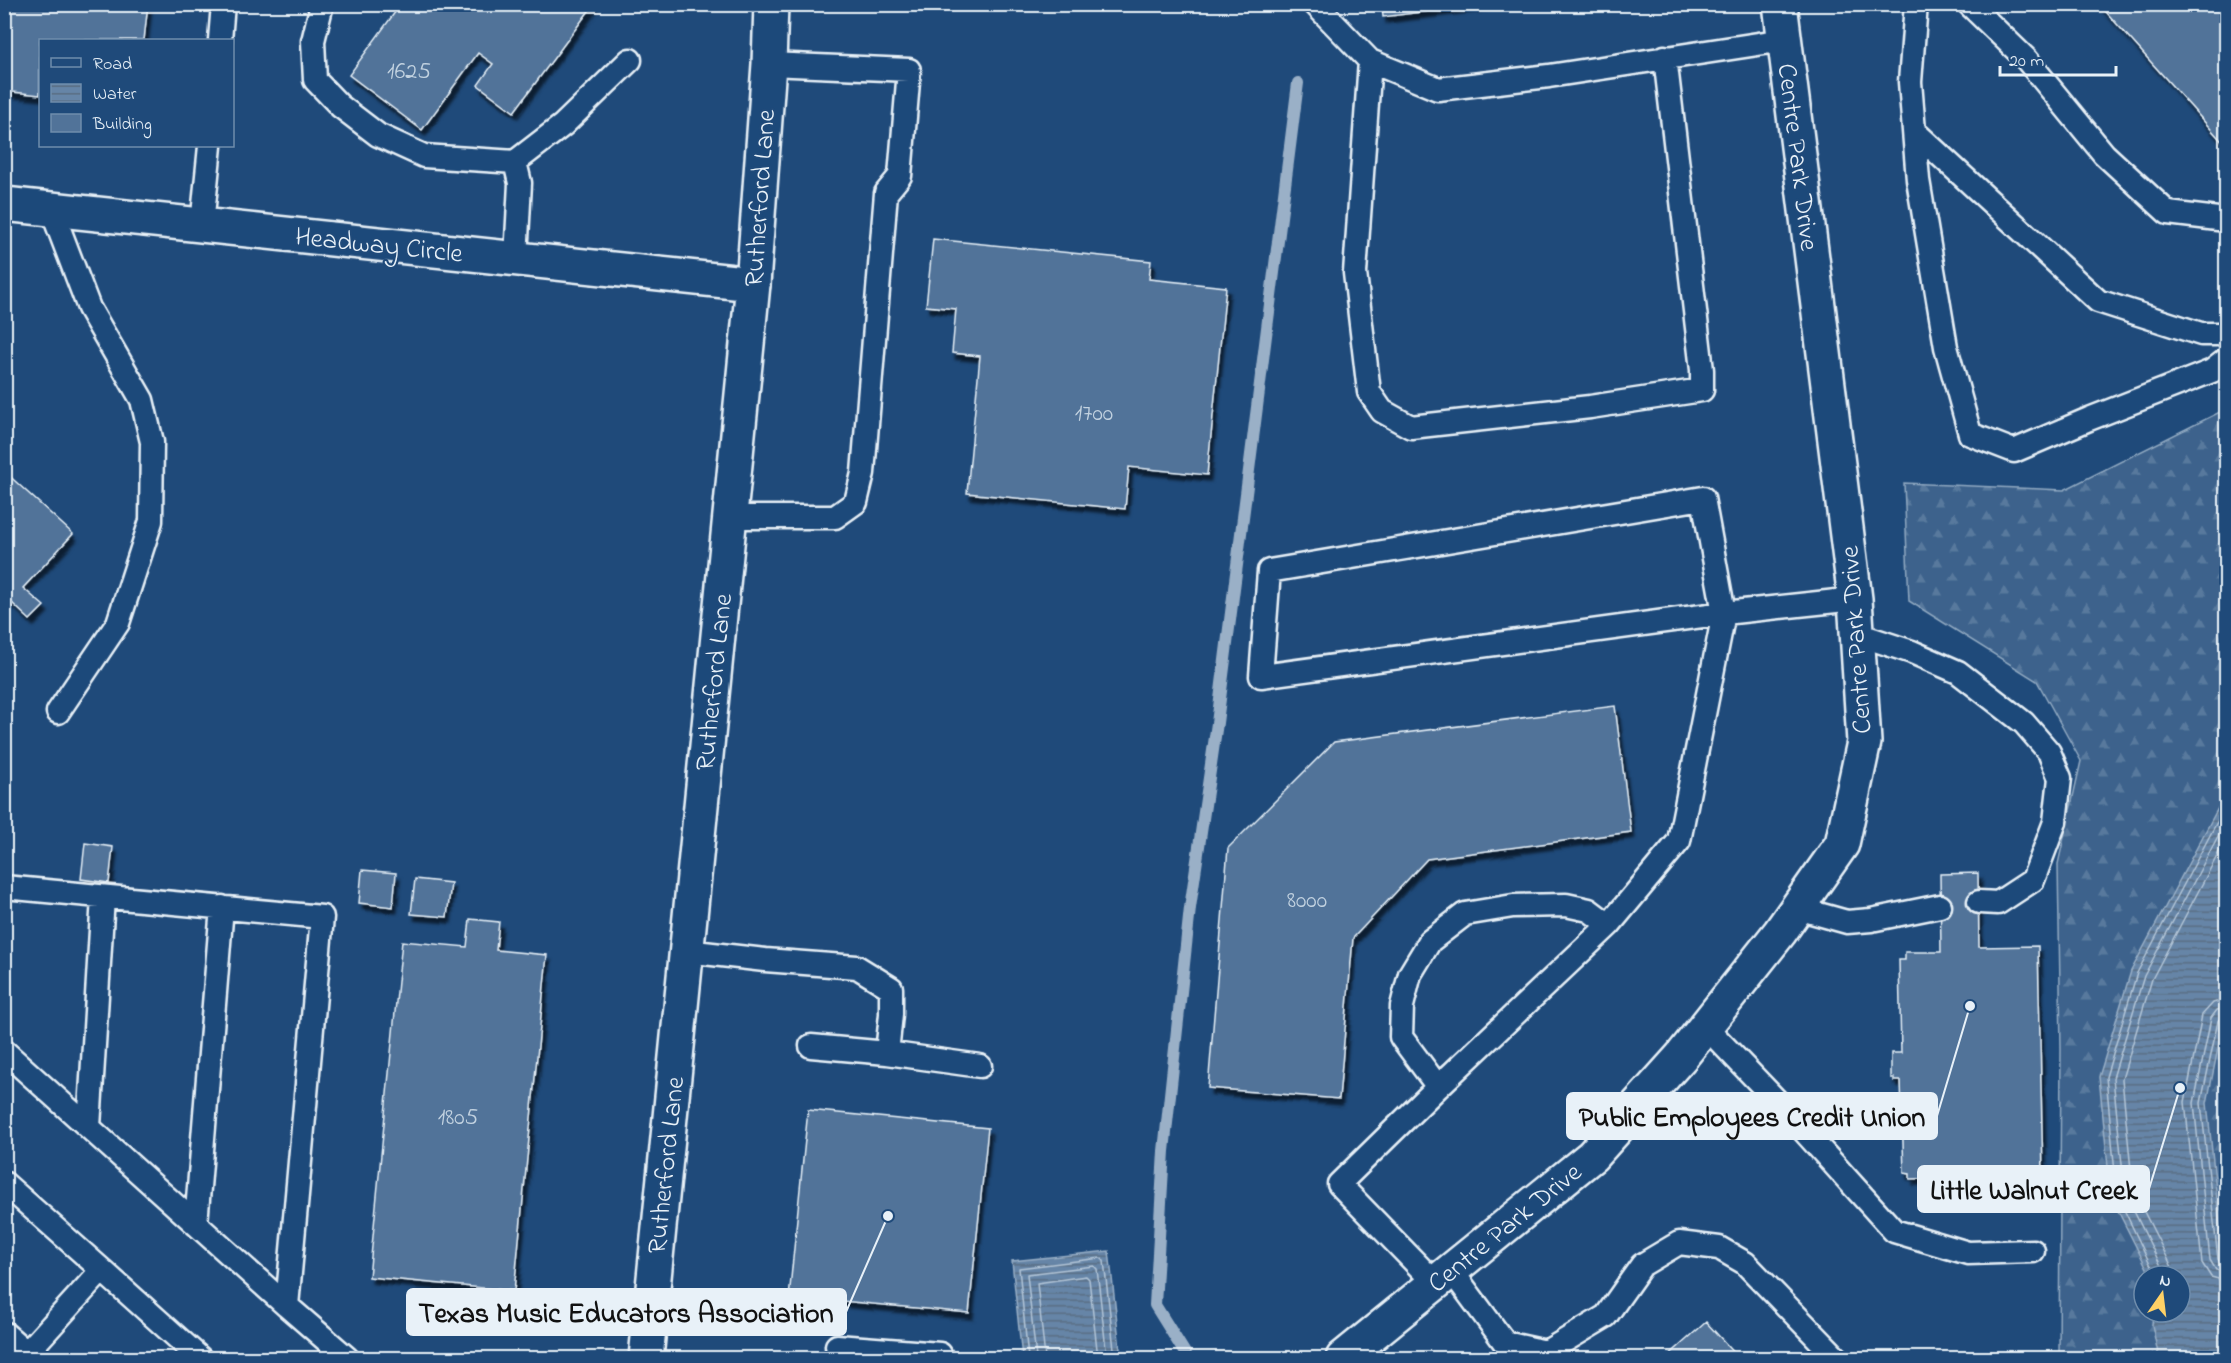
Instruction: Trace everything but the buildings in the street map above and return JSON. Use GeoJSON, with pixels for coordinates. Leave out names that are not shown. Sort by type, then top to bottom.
{"type":"FeatureCollection","features":[{"type":"Feature","properties":{"kind":"street","name":"Rutherford Lane"},"geometry":{"type":"LineString","coordinates":[[646,1359],[753,284],[769,64],[771,4]]}},
{"type":"Feature","properties":{"kind":"street","name":"Centre Park Drive"},"geometry":{"type":"LineString","coordinates":[[1343,1359],[1592,1156],[1681,1057],[1797,908],[1842,844],[1864,742],[1856,599],[1780,4]]}},
{"type":"Feature","properties":{"kind":"street","name":"Headway Circle"},"geometry":{"type":"LineString","coordinates":[[4,204],[753,284]]}},
{"type":"Feature","properties":{"kind":"lane"},"geometry":{"type":"LineString","coordinates":[[220,39],[223,4]]}},
{"type":"Feature","properties":{"kind":"lane"},"geometry":{"type":"LineString","coordinates":[[322,4],[313,41],[315,80],[340,106],[378,135],[424,156],[515,162],[563,125],[630,60]]}},
{"type":"Feature","properties":{"kind":"lane"},"geometry":{"type":"LineString","coordinates":[[1315,4],[1370,60],[1438,89],[1549,76],[1784,40]]}},
{"type":"Feature","properties":{"kind":"lane"},"geometry":{"type":"LineString","coordinates":[[1916,4],[1910,82],[1918,180],[1946,347],[1970,434],[2014,451],[2212,371],[2226,360]]}},
{"type":"Feature","properties":{"kind":"lane"},"geometry":{"type":"LineString","coordinates":[[1969,4],[2026,60],[2104,154],[2168,213],[2226,220]]}},
{"type":"Feature","properties":{"kind":"lane"},"geometry":{"type":"LineString","coordinates":[[1370,60],[1355,273],[1369,392],[1382,411],[1411,427],[1590,407],[1702,390],[1702,370],[1665,57]]}},
{"type":"Feature","properties":{"kind":"lane"},"geometry":{"type":"LineString","coordinates":[[729,517],[835,517],[856,502],[863,473],[886,193],[900,176],[909,70],[769,64]]}},
{"type":"Feature","properties":{"kind":"lane"},"geometry":{"type":"LineString","coordinates":[[1915,132],[2098,302],[2201,334],[2226,334]]}},
{"type":"Feature","properties":{"kind":"lane"},"geometry":{"type":"LineString","coordinates":[[202,225],[210,147]]}},
{"type":"Feature","properties":{"kind":"lane"},"geometry":{"type":"LineString","coordinates":[[515,162],[520,183],[516,258]]}},
{"type":"Feature","properties":{"kind":"lane"},"geometry":{"type":"LineString","coordinates":[[51,208],[89,308],[142,400],[152,442],[151,521],[118,622],[58,712]]}},
{"type":"Feature","properties":{"kind":"lane"},"geometry":{"type":"LineString","coordinates":[[1837,1359],[1745,1263],[1719,1248],[1679,1243],[1642,1265],[1606,1316],[1542,1355],[1505,1343],[1443,1277],[1339,1184],[1609,925],[1679,842],[1724,613],[1703,498],[1269,571],[1261,676],[1724,613],[1856,599]]}},
{"type":"Feature","properties":{"kind":"lane"},"geometry":{"type":"LineString","coordinates":[[1857,634],[1912,652],[1958,672],[2024,723],[2049,752],[2061,778],[2055,822],[2033,880],[1998,903],[1978,902]]}},
{"type":"Feature","properties":{"kind":"lane"},"geometry":{"type":"LineString","coordinates":[[4,886],[322,917],[287,1306]]}},
{"type":"Feature","properties":{"kind":"lane"},"geometry":{"type":"LineString","coordinates":[[89,1127],[103,897]]}},
{"type":"Feature","properties":{"kind":"lane"},"geometry":{"type":"LineString","coordinates":[[1438,1087],[1401,1037],[1402,1006],[1410,974],[1430,941],[1465,914],[1512,906],[1566,905],[1589,910],[1609,925]]}},
{"type":"Feature","properties":{"kind":"lane"},"geometry":{"type":"LineString","coordinates":[[1797,908],[1847,922],[1871,920],[1940,906]]}},
{"type":"Feature","properties":{"kind":"lane"},"geometry":{"type":"LineString","coordinates":[[196,1224],[222,907]]}},
{"type":"Feature","properties":{"kind":"lane"},"geometry":{"type":"LineString","coordinates":[[686,951],[857,967],[891,988],[887,1053]]}},
{"type":"Feature","properties":{"kind":"lane"},"geometry":{"type":"LineString","coordinates":[[1705,1026],[1776,1100],[1894,1231],[1968,1253],[2033,1251]]}},
{"type":"Feature","properties":{"kind":"lane"},"geometry":{"type":"LineString","coordinates":[[811,1046],[887,1053],[980,1066]]}},
{"type":"Feature","properties":{"kind":"lane"},"geometry":{"type":"LineString","coordinates":[[4,1051],[347,1359]]}},
{"type":"Feature","properties":{"kind":"lane"},"geometry":{"type":"LineString","coordinates":[[4,1183],[200,1359]]}},
{"type":"Feature","properties":{"kind":"lane"},"geometry":{"type":"LineString","coordinates":[[4,1333],[24,1356],[102,1270]]}},
{"type":"Feature","properties":{"kind":"lane"},"geometry":{"type":"LineString","coordinates":[[837,1346],[940,1354],[940,1359]]}},
{"type":"Feature","properties":{"kind":"green space"},"geometry":{"type":"Polygon","coordinates":[[[2226,409],[2226,1102],[2224,1103],[2226,1115],[2226,1358],[2059,1358],[2061,1048],[2058,864],[2081,761],[2037,681],[1909,601],[1904,483],[2064,490],[2226,409]]]}},
{"type":"Feature","properties":{"kind":"water"},"geometry":{"type":"Polygon","coordinates":[[[2226,793],[2226,1008],[2207,1103],[2226,1286],[2226,1358],[2159,1358],[2152,1324],[2192,1324],[2192,1264],[2145,1264],[2111,1197],[2099,1077],[2131,971],[2226,793]]]}},
{"type":"Feature","properties":{"kind":"water"},"geometry":{"type":"Polygon","coordinates":[[[1109,1251],[1121,1358],[1022,1358],[1012,1261],[1109,1251]]]}},
{"type":"Feature","properties":{"kind":"waterway"},"geometry":{"type":"LineString","coordinates":[[1188,1358],[1155,1305],[1164,1151],[1190,908],[1217,723],[1298,83]]}},
{"type":"Feature","properties":{"kind":"place","name":"Public Employees Credit Union"},"geometry":{"type":"Point","coordinates":[1970,1006]}},
{"type":"Feature","properties":{"kind":"place","name":"Little Walnut Creek"},"geometry":{"type":"Point","coordinates":[2180,1088]}},
{"type":"Feature","properties":{"kind":"place","name":"Texas Music Educators Association"},"geometry":{"type":"Point","coordinates":[888,1216]}}]}
